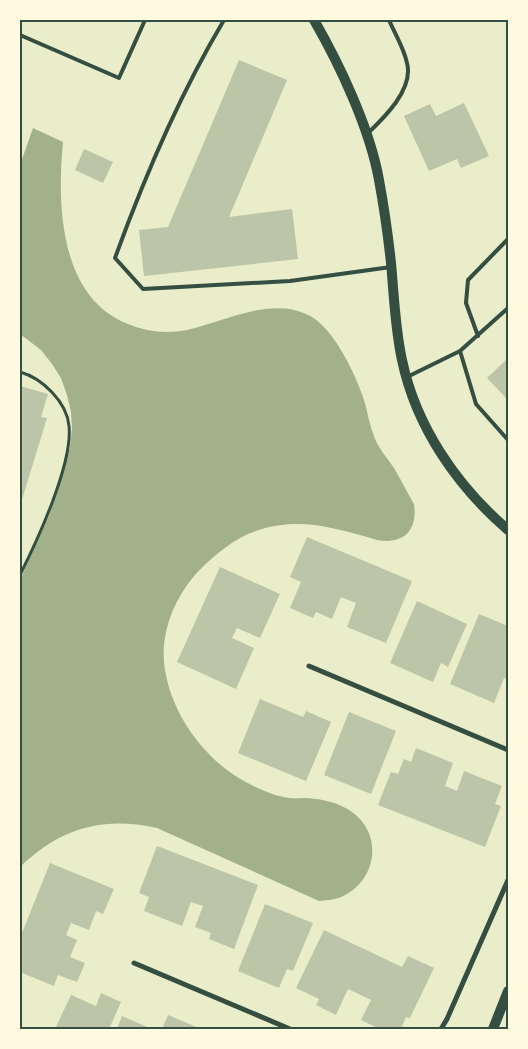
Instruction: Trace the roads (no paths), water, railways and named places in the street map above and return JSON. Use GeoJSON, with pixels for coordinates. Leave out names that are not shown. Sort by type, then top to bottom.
{"type":"FeatureCollection","features":[{"type":"Feature","properties":{"kind":"main road"},"geometry":{"type":"LineString","coordinates":[[314,20],[329,46],[366,135],[379,179],[402,361],[423,421],[438,450],[456,476],[477,501],[508,530]]}},
{"type":"Feature","properties":{"kind":"main road"},"geometry":{"type":"LineString","coordinates":[[493,1029],[508,991]]}},
{"type":"Feature","properties":{"kind":"street"},"geometry":{"type":"LineString","coordinates":[[309,666],[508,750]]}},
{"type":"Feature","properties":{"kind":"street"},"geometry":{"type":"LineString","coordinates":[[441,1029],[508,880]]}},
{"type":"Feature","properties":{"kind":"street"},"geometry":{"type":"LineString","coordinates":[[134,962],[290,1029]]}},
{"type":"Feature","properties":{"kind":"lane"},"geometry":{"type":"LineString","coordinates":[[20,35],[119,78],[145,20]]}},
{"type":"Feature","properties":{"kind":"lane"},"geometry":{"type":"LineString","coordinates":[[224,20],[200,60],[134,205],[115,258],[143,289],[290,281],[391,267]]}},
{"type":"Feature","properties":{"kind":"lane"},"geometry":{"type":"LineString","coordinates":[[366,135],[387,116],[399,99],[409,73],[407,62],[389,20]]}},
{"type":"Feature","properties":{"kind":"lane"},"geometry":{"type":"LineString","coordinates":[[478,336],[466,303],[468,280],[508,239]]}},
{"type":"Feature","properties":{"kind":"lane"},"geometry":{"type":"LineString","coordinates":[[407,377],[460,351],[508,308]]}},
{"type":"Feature","properties":{"kind":"lane"},"geometry":{"type":"LineString","coordinates":[[460,351],[476,404],[508,440]]}}]}
